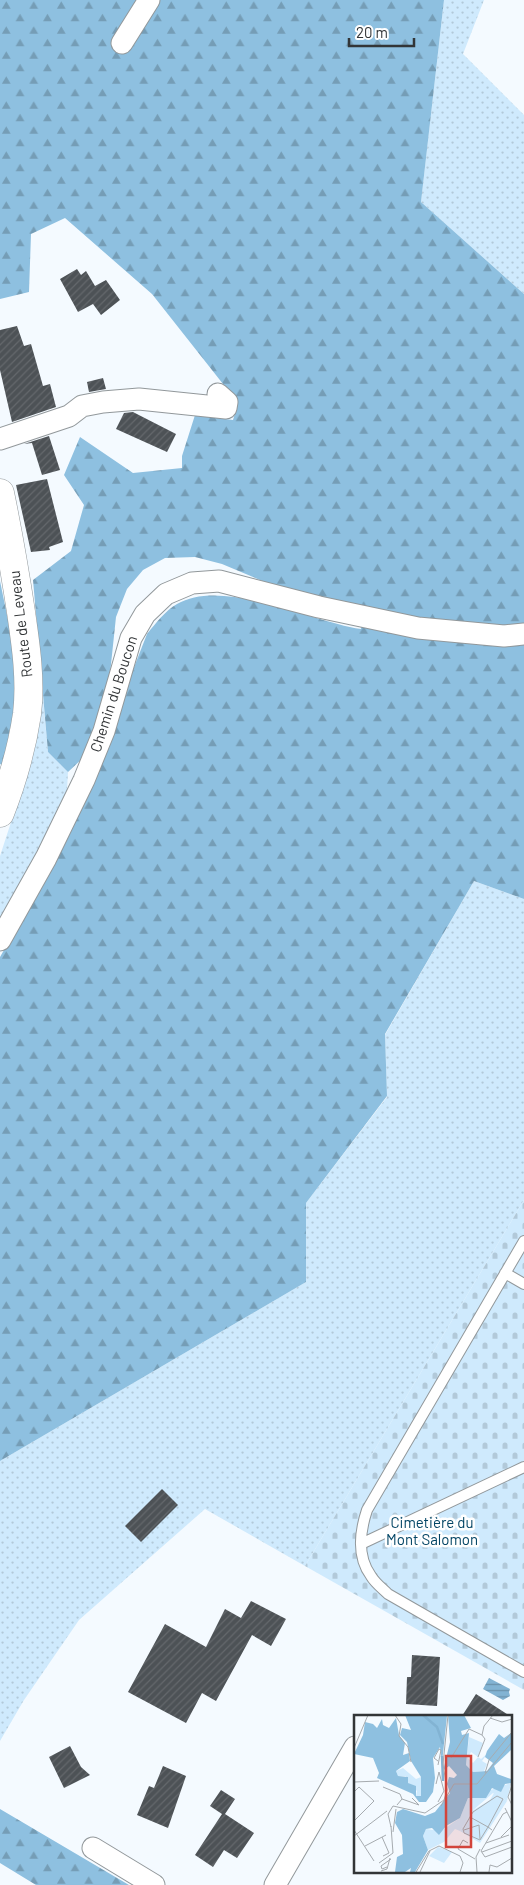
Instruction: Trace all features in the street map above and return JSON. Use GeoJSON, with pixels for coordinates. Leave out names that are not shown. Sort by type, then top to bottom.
{"type":"FeatureCollection","features":[{"type":"Feature","properties":{"kind":"street"},"geometry":{"type":"LineString","coordinates":[[122,43],[149,0]]}},
{"type":"Feature","properties":{"kind":"street"},"geometry":{"type":"LineString","coordinates":[[0,439],[69,416],[82,406],[103,402],[139,399],[226,408],[227,402],[218,394]]}},
{"type":"Feature","properties":{"kind":"street","name":"Route de Leveau"},"geometry":{"type":"LineString","coordinates":[[0,493],[21,612],[28,679],[27,714],[18,755],[5,779],[0,813]]}},
{"type":"Feature","properties":{"kind":"street","name":"Chemin du Boucon"},"geometry":{"type":"LineString","coordinates":[[0,940],[46,858],[84,780],[104,731],[131,638],[145,614],[166,594],[192,583],[219,580],[319,607],[418,628],[504,636],[524,634]]}},
{"type":"Feature","properties":{"kind":"street"},"geometry":{"type":"LineString","coordinates":[[275,1885],[354,1749]]}},
{"type":"Feature","properties":{"kind":"street"},"geometry":{"type":"LineString","coordinates":[[93,1848],[154,1885]]}},
{"type":"Feature","properties":{"kind":"lane"},"geometry":{"type":"LineString","coordinates":[[522,1667],[388,1594],[370,1576],[363,1555],[361,1527],[367,1510],[524,1242]]}},
{"type":"Feature","properties":{"kind":"lane"},"geometry":{"type":"LineString","coordinates":[[505,1273],[524,1284]]}},
{"type":"Feature","properties":{"kind":"lane"},"geometry":{"type":"LineString","coordinates":[[361,1544],[524,1467]]}},
{"type":"Feature","properties":{"kind":"green space"},"geometry":{"type":"Polygon","coordinates":[[[0,0],[444,0],[421,202],[524,294],[524,899],[474,881],[385,1034],[387,1096],[306,1203],[306,1282],[0,1461],[0,957],[47,875],[95,767],[147,634],[169,610],[177,604],[196,597],[243,598],[361,629],[358,609],[286,591],[222,564],[195,557],[165,558],[143,570],[127,589],[116,617],[109,683],[85,756],[68,772],[48,752],[33,580],[71,551],[84,505],[64,475],[80,437],[133,473],[182,468],[182,456],[195,415],[233,420],[238,403],[152,294],[65,218],[31,234],[29,292],[0,299],[0,0]]]}},
{"type":"Feature","properties":{"kind":"green space"},"geometry":{"type":"Polygon","coordinates":[[[444,0],[484,0],[463,54],[524,115],[524,294],[421,202],[444,0]]]}},
{"type":"Feature","properties":{"kind":"green space"},"geometry":{"type":"Polygon","coordinates":[[[0,581],[17,664],[13,719],[2,765],[0,764],[0,581]]]}},
{"type":"Feature","properties":{"kind":"green space"},"geometry":{"type":"Polygon","coordinates":[[[43,698],[48,752],[68,772],[67,790],[0,927],[0,856],[30,764],[43,698]]]}},
{"type":"Feature","properties":{"kind":"green space"},"geometry":{"type":"Polygon","coordinates":[[[474,881],[524,899],[524,1200],[305,1566],[205,1509],[79,1620],[24,1700],[0,1741],[0,1461],[306,1282],[306,1203],[387,1097],[385,1035],[474,881]]]}},
{"type":"Feature","properties":{"kind":"green space","name":"Cimetière du Mont Salomon"},"geometry":{"type":"Polygon","coordinates":[[[524,1200],[524,1690],[305,1566],[524,1200]]]}},
{"type":"Feature","properties":{"kind":"green space"},"geometry":{"type":"Polygon","coordinates":[[[0,1809],[129,1885],[36,1885],[0,1863],[0,1809]]]}},
{"type":"Feature","properties":{"kind":"shaded area"},"geometry":{"type":"Polygon","coordinates":[[[489,1678],[510,1689],[510,1696],[503,1700],[483,1689],[489,1678]]]}},
{"type":"Feature","properties":{"kind":"building"},"geometry":{"type":"Polygon","coordinates":[[[77,269],[81,275],[86,271],[95,286],[106,280],[120,300],[101,315],[93,304],[78,312],[60,279],[77,269]]]}},
{"type":"Feature","properties":{"kind":"building"},"geometry":{"type":"Polygon","coordinates":[[[17,326],[24,346],[31,344],[43,386],[50,384],[56,407],[12,422],[0,370],[0,330],[17,326]]]}},
{"type":"Feature","properties":{"kind":"building"},"geometry":{"type":"Polygon","coordinates":[[[103,378],[106,389],[89,392],[87,382],[103,378]]]}},
{"type":"Feature","properties":{"kind":"building"},"geometry":{"type":"Polygon","coordinates":[[[133,412],[176,434],[167,452],[116,429],[124,413],[133,412]]]}},
{"type":"Feature","properties":{"kind":"building"},"geometry":{"type":"Polygon","coordinates":[[[49,436],[60,470],[42,475],[32,443],[24,444],[49,436]]]}},
{"type":"Feature","properties":{"kind":"building"},"geometry":{"type":"Polygon","coordinates":[[[47,479],[63,542],[49,547],[50,550],[31,552],[16,485],[47,479]]]}},
{"type":"Feature","properties":{"kind":"building"},"geometry":{"type":"Polygon","coordinates":[[[162,1489],[178,1505],[141,1542],[125,1526],[162,1489]]]}},
{"type":"Feature","properties":{"kind":"building"},"geometry":{"type":"Polygon","coordinates":[[[251,1601],[286,1619],[271,1646],[252,1635],[216,1701],[202,1693],[186,1723],[128,1692],[165,1624],[206,1647],[225,1609],[241,1618],[251,1601]]]}},
{"type":"Feature","properties":{"kind":"building"},"geometry":{"type":"Polygon","coordinates":[[[412,1655],[440,1657],[437,1706],[406,1704],[407,1677],[411,1677],[412,1655]]]}},
{"type":"Feature","properties":{"kind":"building"},"geometry":{"type":"Polygon","coordinates":[[[476,1694],[508,1715],[463,1715],[476,1694]]]}},
{"type":"Feature","properties":{"kind":"building"},"geometry":{"type":"Polygon","coordinates":[[[70,1746],[81,1767],[90,1775],[64,1788],[49,1757],[70,1746]]]}},
{"type":"Feature","properties":{"kind":"building"},"geometry":{"type":"Polygon","coordinates":[[[163,1766],[186,1776],[168,1828],[137,1815],[149,1786],[154,1788],[163,1766]]]}},
{"type":"Feature","properties":{"kind":"building"},"geometry":{"type":"Polygon","coordinates":[[[221,1790],[235,1799],[225,1814],[254,1833],[237,1858],[224,1850],[213,1867],[195,1855],[222,1814],[210,1806],[221,1790]]]}}]}
